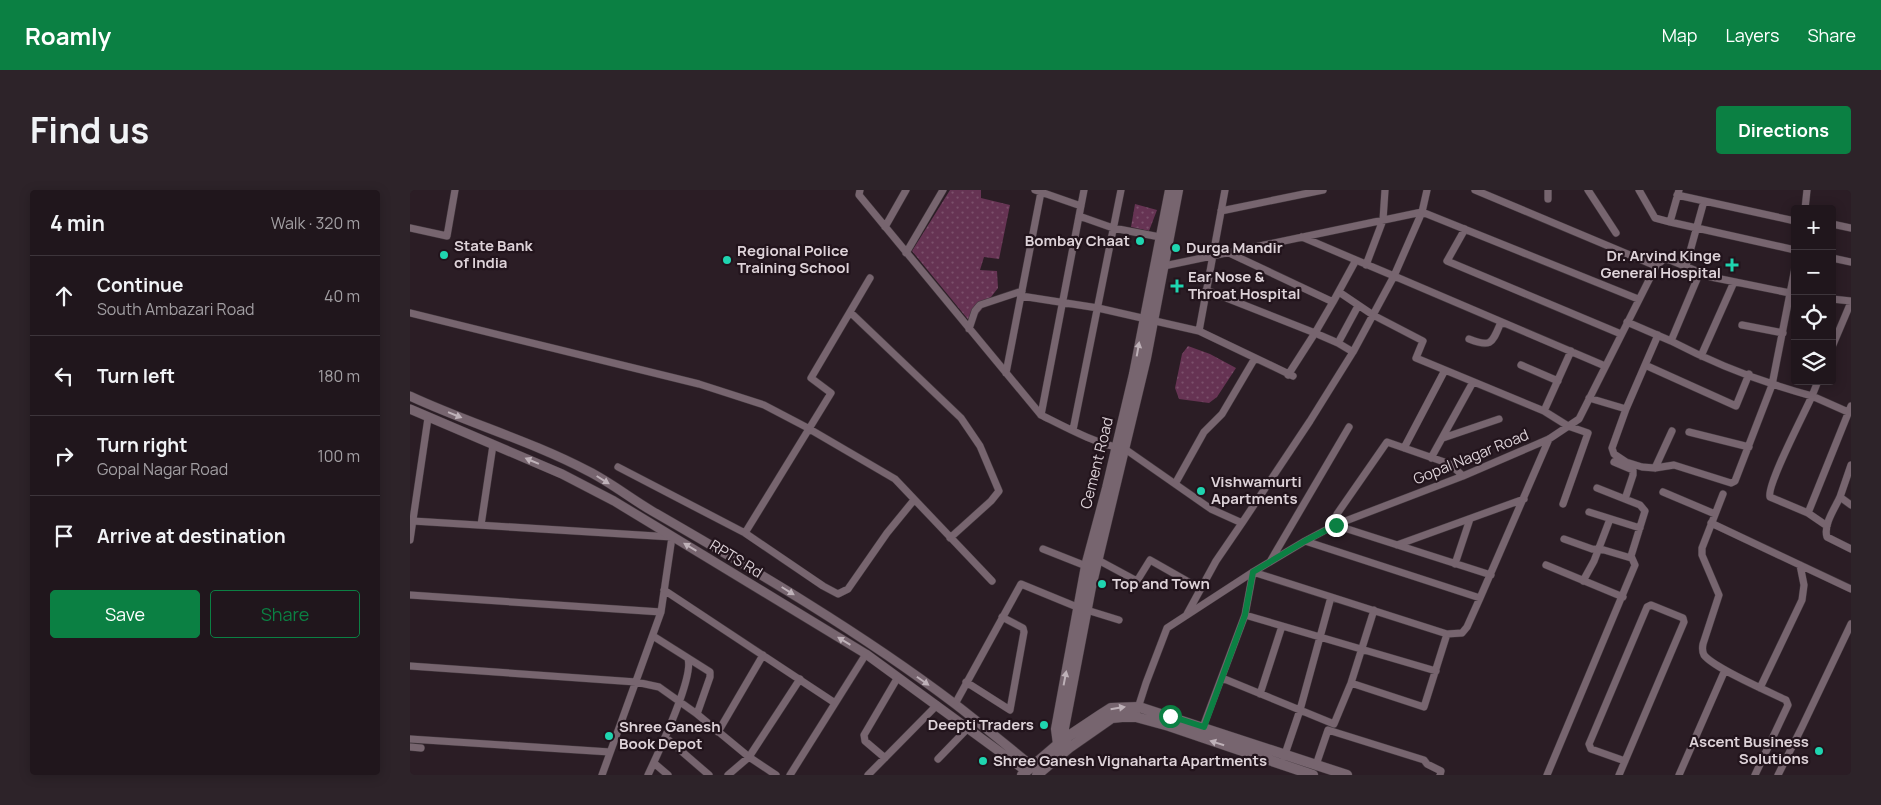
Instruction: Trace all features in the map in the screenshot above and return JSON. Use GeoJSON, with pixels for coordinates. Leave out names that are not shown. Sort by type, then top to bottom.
{"type":"FeatureCollection","features":[{"type":"Feature","properties":{"kind":"main road","name":"Cement Road"},"geometry":{"type":"LineString","coordinates":[[1064,746],[1056,729],[1082,609],[1098,560],[1148,320],[1160,237],[1170,190]]}},
{"type":"Feature","properties":{"kind":"main road","name":"Cement Road"},"geometry":{"type":"LineString","coordinates":[[1148,320],[1164,266],[1178,190]]}},
{"type":"Feature","properties":{"kind":"main road","name":"Cement Road"},"geometry":{"type":"LineString","coordinates":[[1082,609],[1086,566],[1107,488],[1121,448]]}},
{"type":"Feature","properties":{"kind":"main road"},"geometry":{"type":"LineString","coordinates":[[1029,772],[1111,708],[1139,707],[1204,727],[1283,760]]}},
{"type":"Feature","properties":{"kind":"main road"},"geometry":{"type":"LineString","coordinates":[[1064,746],[1112,718],[1136,717],[1314,770],[1347,775]]}},
{"type":"Feature","properties":{"kind":"street"},"geometry":{"type":"LineString","coordinates":[[410,228],[447,236],[455,190]]}},
{"type":"Feature","properties":{"kind":"street"},"geometry":{"type":"LineString","coordinates":[[860,190],[859,195],[1041,415],[1073,430],[1121,448],[1211,509],[1242,523]]}},
{"type":"Feature","properties":{"kind":"street"},"geometry":{"type":"LineString","coordinates":[[885,227],[906,190]]}},
{"type":"Feature","properties":{"kind":"street"},"geometry":{"type":"LineString","coordinates":[[906,253],[943,190]]}},
{"type":"Feature","properties":{"kind":"street"},"geometry":{"type":"LineString","coordinates":[[1041,415],[1084,190]]}},
{"type":"Feature","properties":{"kind":"street"},"geometry":{"type":"LineString","coordinates":[[1073,430],[1121,190]]}},
{"type":"Feature","properties":{"kind":"street"},"geometry":{"type":"LineString","coordinates":[[1198,331],[1224,190]]}},
{"type":"Feature","properties":{"kind":"street"},"geometry":{"type":"LineString","coordinates":[[1221,211],[1323,190]]}},
{"type":"Feature","properties":{"kind":"street"},"geometry":{"type":"LineString","coordinates":[[1366,265],[1383,220],[1385,190]]}},
{"type":"Feature","properties":{"kind":"street"},"geometry":{"type":"LineString","coordinates":[[1186,615],[1216,561],[1310,421],[1353,352],[1394,276],[1422,212],[1427,190]]}},
{"type":"Feature","properties":{"kind":"street"},"geometry":{"type":"LineString","coordinates":[[1475,190],[1656,266],[1664,259],[1711,277],[1791,294]]}},
{"type":"Feature","properties":{"kind":"street"},"geometry":{"type":"LineString","coordinates":[[1548,190],[1548,199]]}},
{"type":"Feature","properties":{"kind":"street"},"geometry":{"type":"LineString","coordinates":[[1588,190],[1616,233]]}},
{"type":"Feature","properties":{"kind":"street"},"geometry":{"type":"LineString","coordinates":[[1639,190],[1655,218],[1791,249]]}},
{"type":"Feature","properties":{"kind":"street"},"geometry":{"type":"LineString","coordinates":[[1805,205],[1807,190]]}},
{"type":"Feature","properties":{"kind":"street"},"geometry":{"type":"LineString","coordinates":[[1006,373],[1038,191],[1081,206]]}},
{"type":"Feature","properties":{"kind":"street"},"geometry":{"type":"LineString","coordinates":[[1670,222],[1678,193],[1704,201],[1791,220]]}},
{"type":"Feature","properties":{"kind":"street"},"geometry":{"type":"LineString","coordinates":[[1686,266],[1704,201]]}},
{"type":"Feature","properties":{"kind":"street"},"geometry":{"type":"LineString","coordinates":[[1164,266],[1422,212],[1638,299]]}},
{"type":"Feature","properties":{"kind":"street"},"geometry":{"type":"LineString","coordinates":[[1079,216],[1113,228],[1160,237]]}},
{"type":"Feature","properties":{"kind":"street"},"geometry":{"type":"LineString","coordinates":[[1836,225],[1851,228]]}},
{"type":"Feature","properties":{"kind":"street"},"geometry":{"type":"LineString","coordinates":[[1465,229],[1447,261],[1621,334]]}},
{"type":"Feature","properties":{"kind":"street"},"geometry":{"type":"LineString","coordinates":[[1302,236],[1605,366]]}},
{"type":"Feature","properties":{"kind":"street"},"geometry":{"type":"LineString","coordinates":[[1226,252],[1333,302]]}},
{"type":"Feature","properties":{"kind":"street"},"geometry":{"type":"LineString","coordinates":[[1836,259],[1851,262]]}},
{"type":"Feature","properties":{"kind":"street"},"geometry":{"type":"LineString","coordinates":[[969,329],[975,311],[980,305],[1021,293],[1198,331],[1291,376],[1356,260]]}},
{"type":"Feature","properties":{"kind":"street","name":"Gopal Nagar Road"},"geometry":{"type":"LineString","coordinates":[[1136,717],[1146,683],[1167,628],[1186,615],[1269,562],[1336,525],[1463,476],[1549,440],[1579,418],[1656,266]]}},
{"type":"Feature","properties":{"kind":"street"},"geometry":{"type":"LineString","coordinates":[[1671,341],[1700,272]]}},
{"type":"Feature","properties":{"kind":"street"},"geometry":{"type":"LineString","coordinates":[[745,533],[831,393],[812,378],[870,278]]}},
{"type":"Feature","properties":{"kind":"street"},"geometry":{"type":"LineString","coordinates":[[1701,356],[1734,282]]}},
{"type":"Feature","properties":{"kind":"street"},"geometry":{"type":"LineString","coordinates":[[1206,290],[1315,333],[1353,352]]}},
{"type":"Feature","properties":{"kind":"street"},"geometry":{"type":"LineString","coordinates":[[1339,292],[1373,315],[1423,340],[1416,358],[1544,411],[1568,426],[1587,432],[1588,436],[1563,504]]}},
{"type":"Feature","properties":{"kind":"street"},"geometry":{"type":"LineString","coordinates":[[1658,335],[1626,409],[1612,448],[1614,454],[1626,462],[1655,468],[1674,465],[1731,483],[1735,481],[1772,385],[1782,333],[1793,295]]}},
{"type":"Feature","properties":{"kind":"street"},"geometry":{"type":"LineString","coordinates":[[1835,340],[1851,301],[1836,299]]}},
{"type":"Feature","properties":{"kind":"street"},"geometry":{"type":"LineString","coordinates":[[1338,343],[1358,306]]}},
{"type":"Feature","properties":{"kind":"street"},"geometry":{"type":"LineString","coordinates":[[850,312],[961,418],[980,446],[995,478],[999,491],[991,501],[950,538]]}},
{"type":"Feature","properties":{"kind":"street"},"geometry":{"type":"LineString","coordinates":[[410,314],[700,384],[764,405],[809,428],[895,478],[992,581]]}},
{"type":"Feature","properties":{"kind":"street"},"geometry":{"type":"LineString","coordinates":[[1470,339],[1483,345],[1488,344],[1493,341],[1501,322]]}},
{"type":"Feature","properties":{"kind":"street"},"geometry":{"type":"LineString","coordinates":[[1627,322],[1701,356],[1772,385],[1850,409],[1808,513]]}},
{"type":"Feature","properties":{"kind":"street"},"geometry":{"type":"LineString","coordinates":[[1742,325],[1782,333]]}},
{"type":"Feature","properties":{"kind":"street"},"geometry":{"type":"LineString","coordinates":[[1544,411],[1571,351]]}},
{"type":"Feature","properties":{"kind":"street"},"geometry":{"type":"LineString","coordinates":[[1175,484],[1204,432],[1222,414],[1254,358]]}},
{"type":"Feature","properties":{"kind":"street"},"geometry":{"type":"LineString","coordinates":[[1521,365],[1558,381]]}},
{"type":"Feature","properties":{"kind":"street"},"geometry":{"type":"LineString","coordinates":[[1645,365],[1736,406],[1749,374]]}},
{"type":"Feature","properties":{"kind":"street"},"geometry":{"type":"LineString","coordinates":[[1404,448],[1445,370]]}},
{"type":"Feature","properties":{"kind":"street"},"geometry":{"type":"LineString","coordinates":[[1431,458],[1473,382]]}},
{"type":"Feature","properties":{"kind":"street"},"geometry":{"type":"LineString","coordinates":[[1816,385],[1783,456],[1768,494],[1770,497],[1808,513],[1827,526]]}},
{"type":"Feature","properties":{"kind":"street"},"geometry":{"type":"LineString","coordinates":[[410,396],[588,471],[830,618],[955,704],[1029,772]]}},
{"type":"Feature","properties":{"kind":"street"},"geometry":{"type":"LineString","coordinates":[[1589,398],[1626,409]]}},
{"type":"Feature","properties":{"kind":"street","name":"RPTS Rd"},"geometry":{"type":"LineString","coordinates":[[410,410],[562,474],[614,501],[866,654],[1029,772]]}},
{"type":"Feature","properties":{"kind":"street"},"geometry":{"type":"LineString","coordinates":[[410,540],[428,418]]}},
{"type":"Feature","properties":{"kind":"street"},"geometry":{"type":"LineString","coordinates":[[1443,438],[1499,418]]}},
{"type":"Feature","properties":{"kind":"street"},"geometry":{"type":"LineString","coordinates":[[1269,562],[1349,428]]}},
{"type":"Feature","properties":{"kind":"street"},"geometry":{"type":"LineString","coordinates":[[1655,468],[1672,431]]}},
{"type":"Feature","properties":{"kind":"street"},"geometry":{"type":"LineString","coordinates":[[1689,432],[1749,447]]}},
{"type":"Feature","properties":{"kind":"street"},"geometry":{"type":"LineString","coordinates":[[1204,727],[1245,615],[1253,572],[1447,634],[1462,633],[1491,575],[1549,440]]}},
{"type":"Feature","properties":{"kind":"street"},"geometry":{"type":"LineString","coordinates":[[1463,476],[1450,464],[1387,442],[1337,514],[1336,525],[1491,575]]}},
{"type":"Feature","properties":{"kind":"street"},"geometry":{"type":"LineString","coordinates":[[481,525],[493,445]]}},
{"type":"Feature","properties":{"kind":"street"},"geometry":{"type":"LineString","coordinates":[[1614,462],[1633,470],[1625,499]]}},
{"type":"Feature","properties":{"kind":"street"},"geometry":{"type":"LineString","coordinates":[[1851,465],[1827,526],[1826,534],[1828,537],[1851,549]]}},
{"type":"Feature","properties":{"kind":"street"},"geometry":{"type":"LineString","coordinates":[[618,467],[745,533],[823,586],[838,594],[848,589],[886,533],[914,500]]}},
{"type":"Feature","properties":{"kind":"street"},"geometry":{"type":"LineString","coordinates":[[1597,488],[1640,505],[1645,509],[1631,558]]}},
{"type":"Feature","properties":{"kind":"street"},"geometry":{"type":"LineString","coordinates":[[1663,492],[1715,514]]}},
{"type":"Feature","properties":{"kind":"street"},"geometry":{"type":"LineString","coordinates":[[1723,494],[1704,540],[1702,554],[1718,592],[1718,599],[1702,648],[1706,657],[1725,670],[1786,700],[1788,705],[1788,709],[1755,775]]}},
{"type":"Feature","properties":{"kind":"street"},"geometry":{"type":"LineString","coordinates":[[1840,497],[1851,504]]}},
{"type":"Feature","properties":{"kind":"street"},"geometry":{"type":"LineString","coordinates":[[1397,545],[1524,499]]}},
{"type":"Feature","properties":{"kind":"street"},"geometry":{"type":"LineString","coordinates":[[1589,512],[1640,528]]}},
{"type":"Feature","properties":{"kind":"street"},"geometry":{"type":"LineString","coordinates":[[1455,564],[1470,519]]}},
{"type":"Feature","properties":{"kind":"street"},"geometry":{"type":"LineString","coordinates":[[1583,580],[1590,570],[1610,519]]}},
{"type":"Feature","properties":{"kind":"street"},"geometry":{"type":"LineString","coordinates":[[413,521],[672,537],[661,612],[602,775]]}},
{"type":"Feature","properties":{"kind":"street"},"geometry":{"type":"LineString","coordinates":[[1711,523],[1851,589]]}},
{"type":"Feature","properties":{"kind":"street"},"geometry":{"type":"LineString","coordinates":[[1547,775],[1635,565],[1631,558],[1592,549],[1564,539]]}},
{"type":"Feature","properties":{"kind":"street"},"geometry":{"type":"LineString","coordinates":[[1305,541],[1480,598]]}},
{"type":"Feature","properties":{"kind":"street"},"geometry":{"type":"LineString","coordinates":[[1043,548],[1086,566]]}},
{"type":"Feature","properties":{"kind":"street"},"geometry":{"type":"LineString","coordinates":[[1098,560],[1137,581],[1150,560],[1201,589]]}},
{"type":"Feature","properties":{"kind":"street"},"geometry":{"type":"LineString","coordinates":[[1546,565],[1623,597]]}},
{"type":"Feature","properties":{"kind":"street"},"geometry":{"type":"LineString","coordinates":[[1760,688],[1804,596],[1800,565]]}},
{"type":"Feature","properties":{"kind":"street"},"geometry":{"type":"LineString","coordinates":[[955,704],[1021,584],[1082,609],[1119,620]]}},
{"type":"Feature","properties":{"kind":"street"},"geometry":{"type":"LineString","coordinates":[[664,590],[836,703]]}},
{"type":"Feature","properties":{"kind":"street"},"geometry":{"type":"LineString","coordinates":[[410,595],[661,612]]}},
{"type":"Feature","properties":{"kind":"street"},"geometry":{"type":"LineString","coordinates":[[1283,760],[1300,710],[1331,597]]}},
{"type":"Feature","properties":{"kind":"street"},"geometry":{"type":"LineString","coordinates":[[1619,775],[1625,761],[1684,622],[1683,618],[1651,605],[1647,607],[1588,744],[1591,748],[1625,761]]}},
{"type":"Feature","properties":{"kind":"street"},"geometry":{"type":"LineString","coordinates":[[1222,678],[1334,724],[1351,683],[1374,610]]}},
{"type":"Feature","properties":{"kind":"street"},"geometry":{"type":"LineString","coordinates":[[1245,615],[1436,671]]}},
{"type":"Feature","properties":{"kind":"street"},"geometry":{"type":"LineString","coordinates":[[966,682],[1010,710],[1024,632],[1023,628],[1002,617]]}},
{"type":"Feature","properties":{"kind":"street"},"geometry":{"type":"LineString","coordinates":[[1778,775],[1851,624]]}},
{"type":"Feature","properties":{"kind":"street"},"geometry":{"type":"LineString","coordinates":[[1260,694],[1282,626]]}},
{"type":"Feature","properties":{"kind":"street"},"geometry":{"type":"LineString","coordinates":[[1351,683],[1424,706],[1447,634]]}},
{"type":"Feature","properties":{"kind":"street"},"geometry":{"type":"LineString","coordinates":[[653,636],[710,672],[697,714]]}},
{"type":"Feature","properties":{"kind":"street"},"geometry":{"type":"LineString","coordinates":[[790,775],[866,654]]}},
{"type":"Feature","properties":{"kind":"street"},"geometry":{"type":"LineString","coordinates":[[718,732],[763,655]]}},
{"type":"Feature","properties":{"kind":"street"},"geometry":{"type":"LineString","coordinates":[[648,775],[679,701],[690,669],[688,659]]}},
{"type":"Feature","properties":{"kind":"street"},"geometry":{"type":"LineString","coordinates":[[410,666],[636,682],[659,688],[697,714],[749,758],[776,775]]}},
{"type":"Feature","properties":{"kind":"street"},"geometry":{"type":"LineString","coordinates":[[1679,775],[1725,670]]}},
{"type":"Feature","properties":{"kind":"street"},"geometry":{"type":"LineString","coordinates":[[885,758],[865,741],[864,735],[898,677]]}},
{"type":"Feature","properties":{"kind":"street"},"geometry":{"type":"LineString","coordinates":[[728,775],[749,758],[800,679]]}},
{"type":"Feature","properties":{"kind":"street"},"geometry":{"type":"LineString","coordinates":[[868,775],[937,705]]}},
{"type":"Feature","properties":{"kind":"street"},"geometry":{"type":"LineString","coordinates":[[868,775],[937,705]]}},
{"type":"Feature","properties":{"kind":"street"},"geometry":{"type":"LineString","coordinates":[[938,760],[968,728]]}},
{"type":"Feature","properties":{"kind":"street"},"geometry":{"type":"LineString","coordinates":[[1314,770],[1328,730],[1424,760],[1427,764],[1441,771],[1440,775]]}},
{"type":"Feature","properties":{"kind":"street"},"geometry":{"type":"LineString","coordinates":[[665,737],[709,775]]}},
{"type":"Feature","properties":{"kind":"street"},"geometry":{"type":"LineString","coordinates":[[410,739],[610,752]]}},
{"type":"Feature","properties":{"kind":"street"},"geometry":{"type":"LineString","coordinates":[[410,747],[421,748]]}},
{"type":"Feature","properties":{"kind":"street"},"geometry":{"type":"LineString","coordinates":[[654,763],[668,775]]}},
{"type":"Feature","properties":{"kind":"shaded area"},"geometry":{"type":"Polygon","coordinates":[[[950,190],[981,190],[981,198],[1010,205],[999,259],[984,257],[980,270],[997,271],[998,288],[971,323],[912,251],[950,190]]]}},
{"type":"Feature","properties":{"kind":"shaded area"},"geometry":{"type":"Polygon","coordinates":[[[1135,204],[1157,210],[1149,231],[1131,227],[1135,204]]]}},
{"type":"Feature","properties":{"kind":"shaded area"},"geometry":{"type":"Polygon","coordinates":[[[1188,346],[1210,354],[1236,368],[1217,397],[1209,403],[1179,399],[1175,388],[1182,354],[1188,346]]]}},
{"type":"Feature","properties":{"kind":"place","name":"Bombay Chaat"},"geometry":{"type":"Point","coordinates":[1140,241]}},
{"type":"Feature","properties":{"kind":"place","name":"Durga Mandir"},"geometry":{"type":"Point","coordinates":[1176,248]}},
{"type":"Feature","properties":{"kind":"place","name":"State Bank of India"},"geometry":{"type":"Point","coordinates":[444,255]}},
{"type":"Feature","properties":{"kind":"place","name":"Regional Police Training School"},"geometry":{"type":"Point","coordinates":[727,260]}},
{"type":"Feature","properties":{"kind":"place","name":"Dr. Arvind Kinge General Hospital"},"geometry":{"type":"Point","coordinates":[1732,265]}},
{"type":"Feature","properties":{"kind":"place","name":"Ear Nose & Throat Hospital"},"geometry":{"type":"Point","coordinates":[1177,286]}},
{"type":"Feature","properties":{"kind":"place","name":"Vishwamurti Apartments"},"geometry":{"type":"Point","coordinates":[1201,491]}},
{"type":"Feature","properties":{"kind":"place","name":"Top and Town"},"geometry":{"type":"Point","coordinates":[1102,584]}},
{"type":"Feature","properties":{"kind":"place","name":"Deepti Traders"},"geometry":{"type":"Point","coordinates":[1044,725]}},
{"type":"Feature","properties":{"kind":"place","name":"Shree Ganesh Book Depot"},"geometry":{"type":"Point","coordinates":[609,736]}},
{"type":"Feature","properties":{"kind":"place","name":"Ascent Business Solutions"},"geometry":{"type":"Point","coordinates":[1819,751]}},
{"type":"Feature","properties":{"kind":"place","name":"Shree Ganesh Vignaharta Apartments"},"geometry":{"type":"Point","coordinates":[983,761]}},
{"type":"Feature","properties":{"kind":"route"},"geometry":{"type":"LineString","coordinates":[[1170,716],[1204,727],[1245,615],[1253,572],[1336,525]]}}]}
